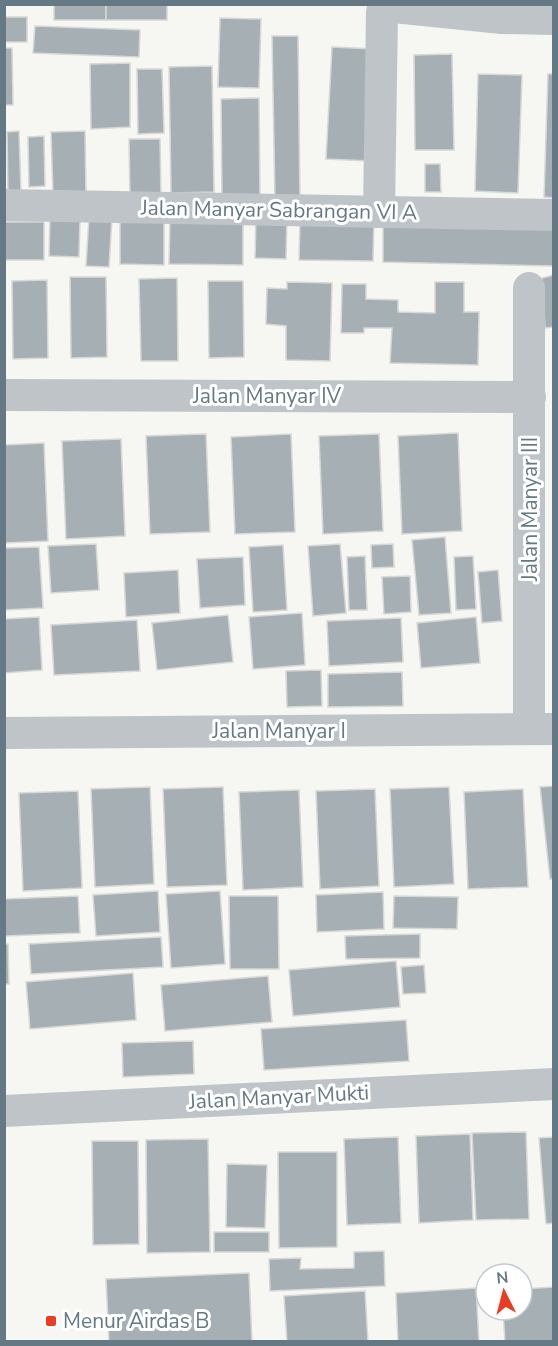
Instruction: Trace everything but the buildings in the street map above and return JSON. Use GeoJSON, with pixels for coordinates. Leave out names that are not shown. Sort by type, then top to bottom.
{"type":"FeatureCollection","features":[{"type":"Feature","properties":{"kind":"street"},"geometry":{"type":"LineString","coordinates":[[379,212],[382,12],[394,8],[502,18],[554,19]]}},
{"type":"Feature","properties":{"kind":"street","name":"Jalan Manyar Sabrangan VI A"},"geometry":{"type":"LineString","coordinates":[[4,205],[554,215]]}},
{"type":"Feature","properties":{"kind":"street","name":"Jalan Manyar III"},"geometry":{"type":"LineString","coordinates":[[529,288],[530,398],[541,729]]}},
{"type":"Feature","properties":{"kind":"street","name":"Jalan Manyar IV"},"geometry":{"type":"LineString","coordinates":[[4,395],[530,398]]}},
{"type":"Feature","properties":{"kind":"street","name":"Jalan Manyar I"},"geometry":{"type":"LineString","coordinates":[[4,733],[541,729]]}},
{"type":"Feature","properties":{"kind":"street","name":"Jalan Manyar Mukti"},"geometry":{"type":"LineString","coordinates":[[4,1111],[554,1084]]}},
{"type":"Feature","properties":{"kind":"place","name":"Menur Airdas B"},"geometry":{"type":"Point","coordinates":[51,1321]}}]}
